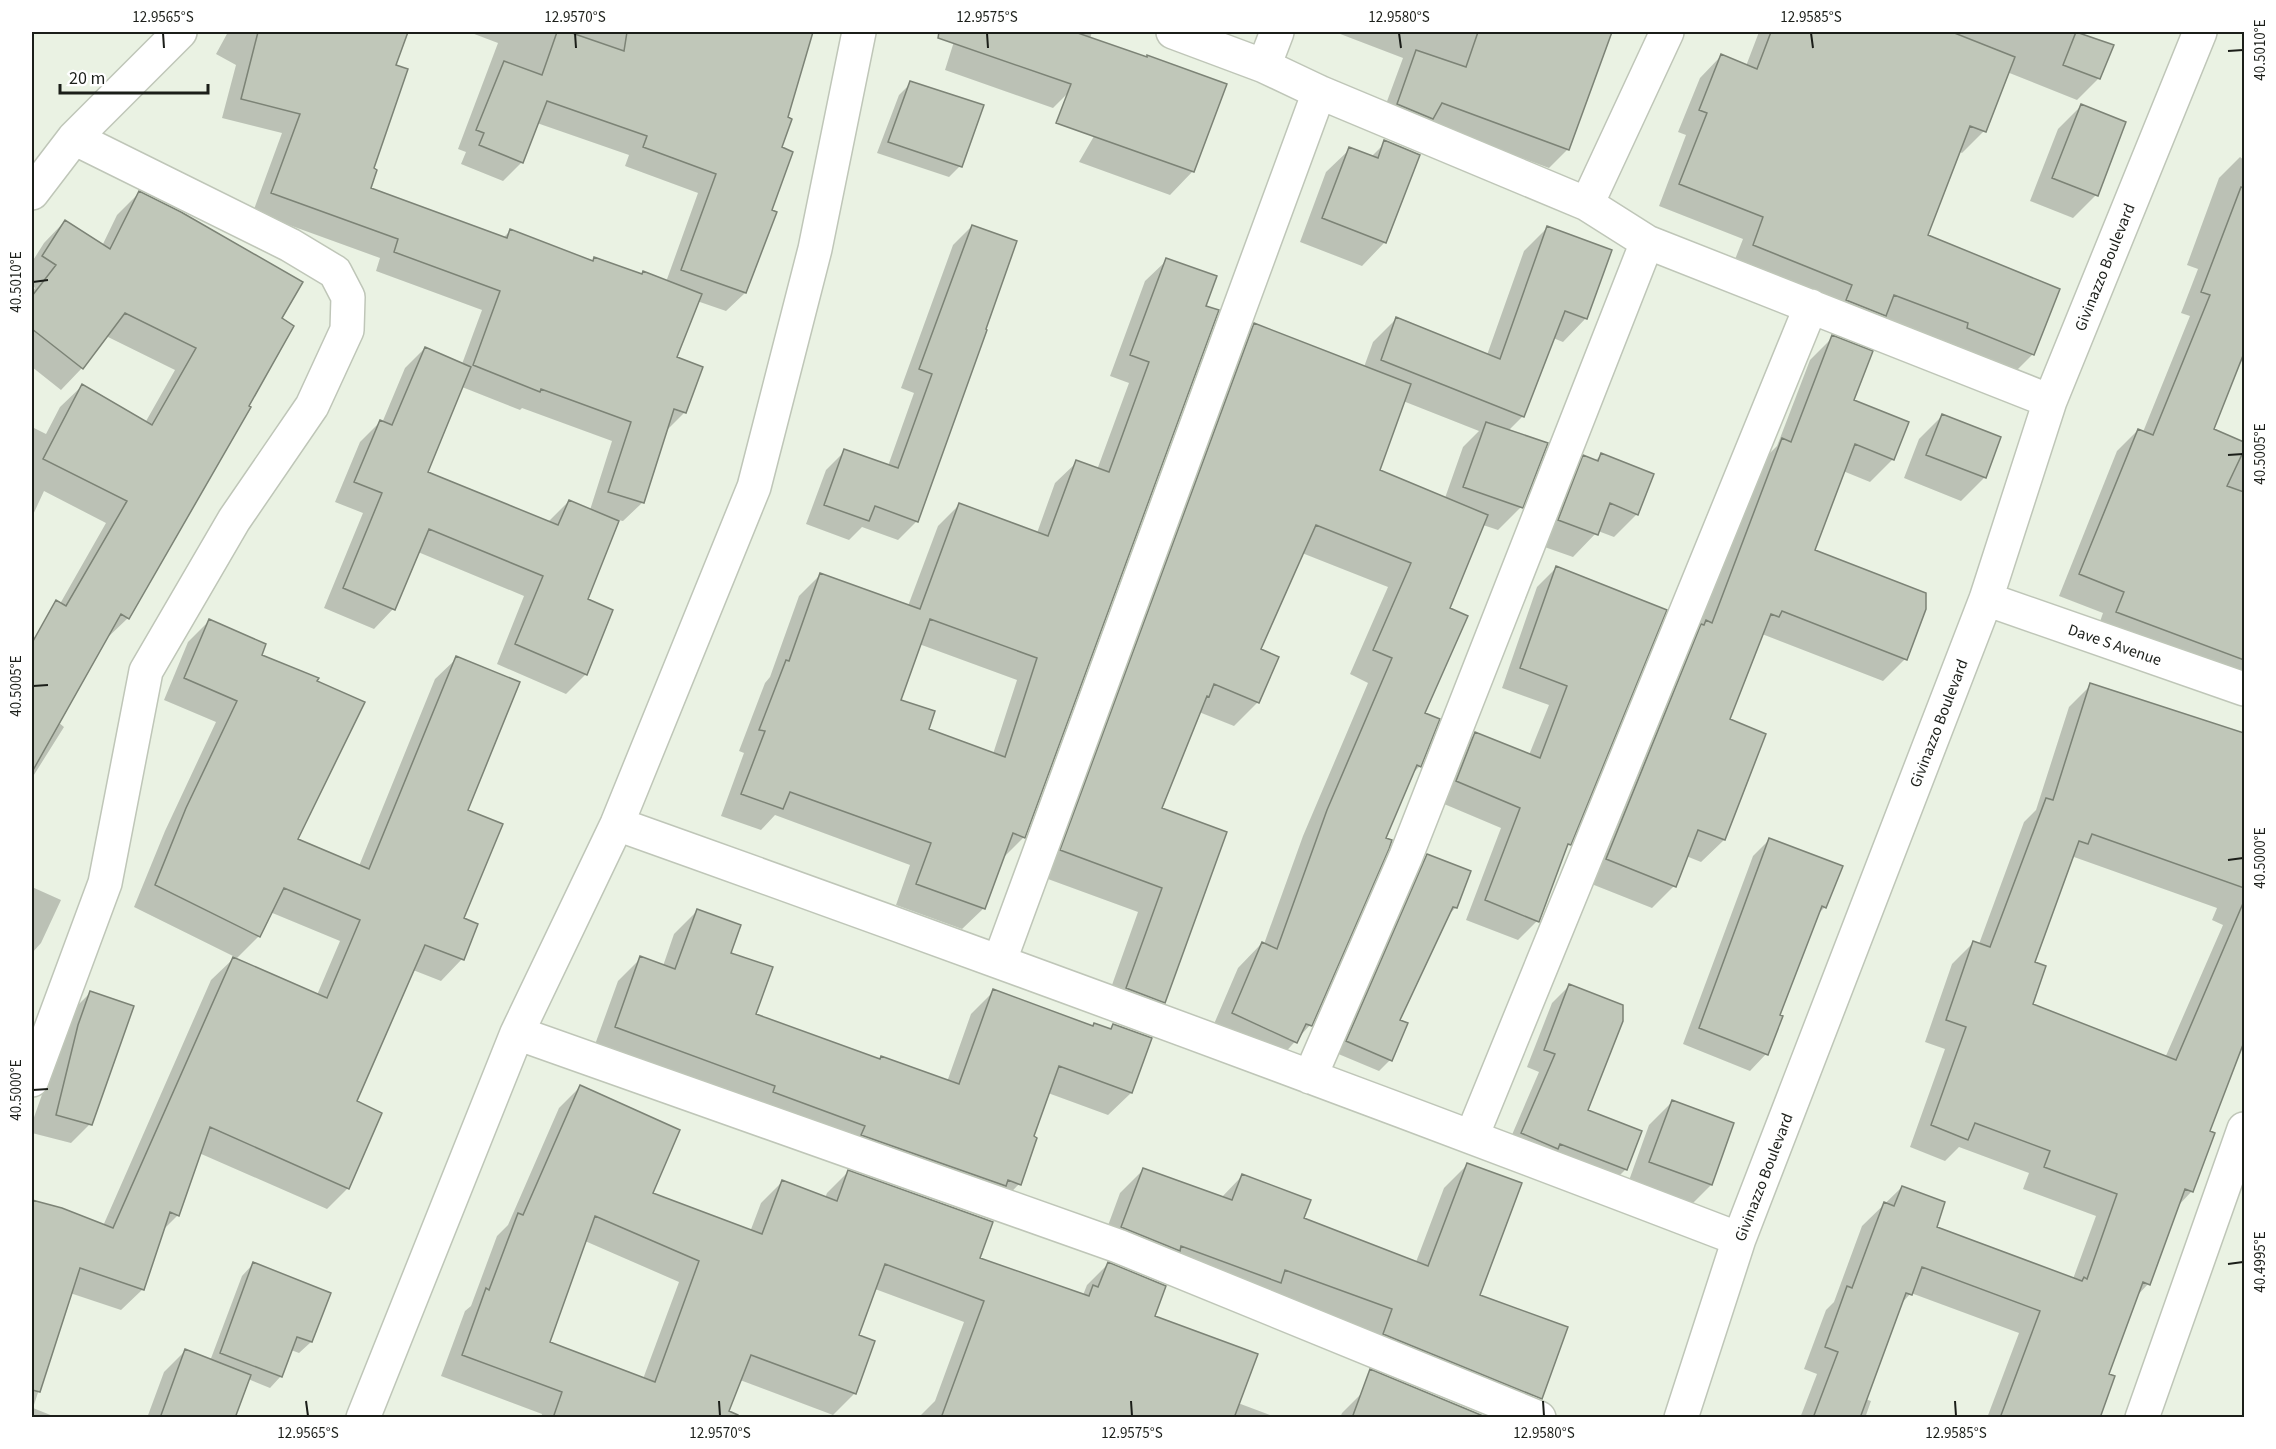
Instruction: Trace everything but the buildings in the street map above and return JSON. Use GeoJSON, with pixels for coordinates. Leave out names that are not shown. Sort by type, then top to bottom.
{"type":"FeatureCollection","features":[{"type":"Feature","properties":{"kind":"street"},"geometry":{"type":"LineString","coordinates":[[32,193],[74,138],[180,32]]}},
{"type":"Feature","properties":{"kind":"street"},"geometry":{"type":"LineString","coordinates":[[363,1418],[517,1033],[617,824],[754,487],[815,249],[859,32]]}},
{"type":"Feature","properties":{"kind":"street"},"geometry":{"type":"LineString","coordinates":[[1173,32],[1264,66],[1319,92],[1587,204],[1647,242],[2050,401]]}},
{"type":"Feature","properties":{"kind":"street"},"geometry":{"type":"LineString","coordinates":[[1264,66],[1277,32]]}},
{"type":"Feature","properties":{"kind":"street"},"geometry":{"type":"LineString","coordinates":[[1587,204],[1667,32]]}},
{"type":"Feature","properties":{"kind":"street","name":"Givinazzo Boulevard"},"geometry":{"type":"LineString","coordinates":[[1681,1418],[1739,1239],[1986,599],[2050,401],[2200,32]]}},
{"type":"Feature","properties":{"kind":"street"},"geometry":{"type":"LineString","coordinates":[[1000,960],[1319,92]]}},
{"type":"Feature","properties":{"kind":"street"},"geometry":{"type":"LineString","coordinates":[[32,1080],[105,883],[147,671],[234,520],[312,406],[347,330],[348,297],[335,272],[291,245],[74,138]]}},
{"type":"Feature","properties":{"kind":"street"},"geometry":{"type":"LineString","coordinates":[[1310,1077],[1406,856],[1647,242]]}},
{"type":"Feature","properties":{"kind":"street"},"geometry":{"type":"LineString","coordinates":[[1472,1136],[1811,306]]}},
{"type":"Feature","properties":{"kind":"street","name":"Dave S Avenue"},"geometry":{"type":"LineString","coordinates":[[1986,599],[2244,689]]}},
{"type":"Feature","properties":{"kind":"street"},"geometry":{"type":"LineString","coordinates":[[617,824],[1000,960],[1472,1136],[1739,1239]]}},
{"type":"Feature","properties":{"kind":"street"},"geometry":{"type":"LineString","coordinates":[[517,1033],[1118,1246],[1539,1418]]}},
{"type":"Feature","properties":{"kind":"street"},"geometry":{"type":"LineString","coordinates":[[2142,1418],[2244,1129]]}}]}
